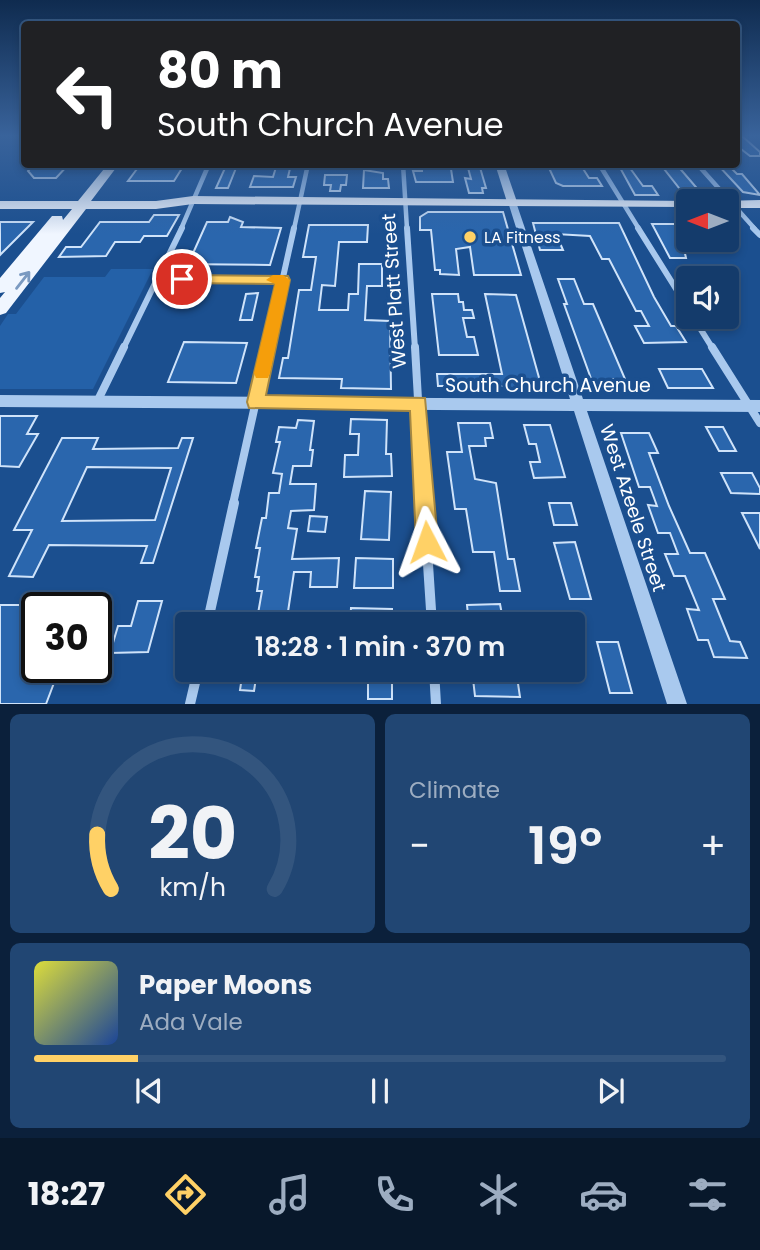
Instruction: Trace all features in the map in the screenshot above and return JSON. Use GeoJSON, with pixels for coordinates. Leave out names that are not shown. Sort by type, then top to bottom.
{"type":"FeatureCollection","features":[{"type":"Feature","properties":{"kind":"main road"},"geometry":{"type":"LineString","coordinates":[[0,310],[79,201],[98,169]]}},
{"type":"Feature","properties":{"kind":"main road"},"geometry":{"type":"LineString","coordinates":[[0,288],[109,169]]}},
{"type":"Feature","properties":{"kind":"main road","name":"West Azeele Street"},"geometry":{"type":"LineString","coordinates":[[501,169],[512,202]]}},
{"type":"Feature","properties":{"kind":"main road"},"geometry":{"type":"LineString","coordinates":[[0,195],[156,205],[193,201],[676,203]]}},
{"type":"Feature","properties":{"kind":"main road"},"geometry":{"type":"LineString","coordinates":[[0,205],[79,201]]}},
{"type":"Feature","properties":{"kind":"main road"},"geometry":{"type":"LineString","coordinates":[[739,204],[760,204]]}},
{"type":"Feature","properties":{"kind":"street"},"geometry":{"type":"LineString","coordinates":[[97,402],[207,169]]}},
{"type":"Feature","properties":{"kind":"street"},"geometry":{"type":"LineString","coordinates":[[210,612],[307,169]]}},
{"type":"Feature","properties":{"kind":"street","name":"West Platt Street"},"geometry":{"type":"LineString","coordinates":[[403,169],[431,612]]}},
{"type":"Feature","properties":{"kind":"street"},"geometry":{"type":"LineString","coordinates":[[601,169],[676,289]]}},
{"type":"Feature","properties":{"kind":"street"},"geometry":{"type":"LineString","coordinates":[[701,169],[717,189]]}},
{"type":"Feature","properties":{"kind":"street","name":"West Azeele Street"},"geometry":{"type":"LineString","coordinates":[[512,202],[677,704]]}},
{"type":"Feature","properties":{"kind":"street"},"geometry":{"type":"LineString","coordinates":[[739,214],[760,235]]}},
{"type":"Feature","properties":{"kind":"street"},"geometry":{"type":"LineString","coordinates":[[157,279],[283,280]]}},
{"type":"Feature","properties":{"kind":"street"},"geometry":{"type":"LineString","coordinates":[[701,329],[755,406],[760,424]]}},
{"type":"Feature","properties":{"kind":"street","name":"South Church Avenue"},"geometry":{"type":"LineString","coordinates":[[0,401],[755,406]]}},
{"type":"Feature","properties":{"kind":"street"},"geometry":{"type":"LineString","coordinates":[[190,704],[195,682]]}},
{"type":"Feature","properties":{"kind":"street"},"geometry":{"type":"LineString","coordinates":[[435,682],[436,704]]}},
{"type":"Feature","properties":{"kind":"shaded area"},"geometry":{"type":"Polygon","coordinates":[[[111,269],[153,269],[93,389],[0,389],[0,326],[8,314],[16,314],[44,277],[105,277],[111,269]]]}},
{"type":"Feature","properties":{"kind":"building"},"geometry":{"type":"Polygon","coordinates":[[[64,169],[56,178],[34,178],[28,171],[64,169]]]}},
{"type":"Feature","properties":{"kind":"building"},"geometry":{"type":"Polygon","coordinates":[[[137,169],[182,169],[174,181],[128,181],[137,169]]]}},
{"type":"Feature","properties":{"kind":"building"},"geometry":{"type":"Polygon","coordinates":[[[225,169],[236,169],[228,188],[216,188],[225,169]]]}},
{"type":"Feature","properties":{"kind":"building"},"geometry":{"type":"Polygon","coordinates":[[[276,169],[290,169],[288,177],[296,177],[293,187],[250,187],[254,176],[273,177],[276,169]]]}},
{"type":"Feature","properties":{"kind":"building"},"geometry":{"type":"Polygon","coordinates":[[[422,169],[451,169],[453,182],[416,182],[413,171],[422,169]]]}},
{"type":"Feature","properties":{"kind":"building"},"geometry":{"type":"Polygon","coordinates":[[[468,169],[480,169],[486,188],[482,188],[483,193],[469,193],[465,178],[471,179],[468,169]]]}},
{"type":"Feature","properties":{"kind":"building"},"geometry":{"type":"Polygon","coordinates":[[[549,169],[583,169],[589,178],[597,178],[602,186],[563,186],[556,183],[549,169]]]}},
{"type":"Feature","properties":{"kind":"building"},"geometry":{"type":"Polygon","coordinates":[[[621,169],[631,169],[643,186],[652,186],[658,195],[635,195],[621,169]]]}},
{"type":"Feature","properties":{"kind":"building"},"geometry":{"type":"Polygon","coordinates":[[[664,169],[680,169],[698,189],[680,189],[664,169]]]}},
{"type":"Feature","properties":{"kind":"building"},"geometry":{"type":"Polygon","coordinates":[[[722,169],[732,169],[737,174],[742,174],[760,195],[743,192],[722,169]]]}},
{"type":"Feature","properties":{"kind":"building"},"geometry":{"type":"Polygon","coordinates":[[[364,170],[383,173],[383,179],[388,179],[389,188],[363,188],[364,170]]]}},
{"type":"Feature","properties":{"kind":"building"},"geometry":{"type":"Polygon","coordinates":[[[325,175],[347,175],[346,185],[341,185],[340,191],[330,191],[331,185],[324,185],[325,175]]]}},
{"type":"Feature","properties":{"kind":"building","name":"LA Fitness"},"geometry":{"type":"Polygon","coordinates":[[[428,212],[503,212],[521,275],[474,275],[470,247],[456,249],[459,275],[440,274],[440,270],[435,270],[431,230],[420,230],[420,217],[428,212]]]}},
{"type":"Feature","properties":{"kind":"building"},"geometry":{"type":"Polygon","coordinates":[[[154,215],[179,215],[167,236],[144,236],[140,242],[115,242],[106,256],[59,257],[66,247],[81,247],[100,222],[149,222],[154,215]]]}},
{"type":"Feature","properties":{"kind":"building"},"geometry":{"type":"Polygon","coordinates":[[[230,217],[243,222],[241,227],[281,228],[270,265],[175,264],[180,254],[194,251],[207,222],[228,222],[230,217]]]}},
{"type":"Feature","properties":{"kind":"building"},"geometry":{"type":"Polygon","coordinates":[[[0,222],[33,222],[0,255],[0,222]]]}},
{"type":"Feature","properties":{"kind":"building"},"geometry":{"type":"Polygon","coordinates":[[[533,223],[619,223],[654,297],[671,326],[676,326],[686,342],[644,343],[635,326],[649,326],[641,311],[636,311],[609,259],[602,259],[590,236],[556,234],[563,250],[540,250],[533,223]]]}},
{"type":"Feature","properties":{"kind":"building"},"geometry":{"type":"Polygon","coordinates":[[[652,224],[676,224],[676,252],[685,252],[686,258],[670,258],[652,224]]]}},
{"type":"Feature","properties":{"kind":"building"},"geometry":{"type":"Polygon","coordinates":[[[309,225],[368,225],[367,242],[339,242],[335,286],[322,285],[319,310],[348,310],[349,294],[358,294],[359,264],[382,264],[382,286],[367,286],[365,320],[390,321],[391,389],[341,388],[342,379],[279,378],[283,358],[288,358],[299,290],[311,290],[316,257],[303,257],[309,225]]]}},
{"type":"Feature","properties":{"kind":"building"},"geometry":{"type":"Polygon","coordinates":[[[558,279],[574,279],[584,304],[593,304],[625,379],[611,379],[612,384],[593,384],[564,304],[567,304],[558,279]]]}},
{"type":"Feature","properties":{"kind":"building"},"geometry":{"type":"Polygon","coordinates":[[[258,293],[252,320],[240,320],[246,294],[258,293]]]}},
{"type":"Feature","properties":{"kind":"building"},"geometry":{"type":"Polygon","coordinates":[[[432,294],[458,294],[464,310],[472,310],[474,318],[463,318],[467,337],[474,337],[478,355],[439,355],[432,294]]]}},
{"type":"Feature","properties":{"kind":"building"},"geometry":{"type":"Polygon","coordinates":[[[485,294],[516,295],[543,392],[506,391],[505,386],[438,386],[437,374],[502,374],[485,294]]]}},
{"type":"Feature","properties":{"kind":"building"},"geometry":{"type":"Polygon","coordinates":[[[184,342],[247,343],[236,383],[168,382],[184,342]]]}},
{"type":"Feature","properties":{"kind":"building"},"geometry":{"type":"Polygon","coordinates":[[[659,369],[702,369],[713,388],[668,388],[659,369]]]}},
{"type":"Feature","properties":{"kind":"building"},"geometry":{"type":"Polygon","coordinates":[[[0,416],[37,416],[27,434],[38,434],[19,467],[0,466],[0,416]]]}},
{"type":"Feature","properties":{"kind":"building"},"geometry":{"type":"Polygon","coordinates":[[[351,419],[387,420],[386,454],[391,454],[392,476],[344,477],[345,455],[358,455],[359,434],[350,434],[351,419]]]}},
{"type":"Feature","properties":{"kind":"building"},"geometry":{"type":"Polygon","coordinates":[[[298,420],[314,421],[311,466],[293,466],[290,484],[316,484],[314,510],[291,511],[288,528],[297,529],[292,559],[339,558],[337,587],[310,587],[311,572],[294,572],[288,612],[258,612],[262,591],[257,591],[259,577],[255,577],[260,548],[256,548],[262,518],[266,518],[269,493],[279,493],[282,474],[273,473],[280,442],[276,442],[279,427],[296,428],[298,420]]]}},
{"type":"Feature","properties":{"kind":"building"},"geometry":{"type":"Polygon","coordinates":[[[458,423],[490,423],[493,438],[485,438],[486,446],[469,446],[475,479],[496,483],[508,559],[514,559],[520,591],[500,591],[494,552],[473,552],[466,509],[455,509],[447,452],[462,452],[458,423]]]}},
{"type":"Feature","properties":{"kind":"building"},"geometry":{"type":"Polygon","coordinates":[[[524,425],[550,425],[565,477],[534,478],[530,462],[540,462],[536,444],[529,444],[524,425]]]}},
{"type":"Feature","properties":{"kind":"building"},"geometry":{"type":"Polygon","coordinates":[[[706,427],[723,427],[736,451],[719,451],[706,427]]]}},
{"type":"Feature","properties":{"kind":"building"},"geometry":{"type":"Polygon","coordinates":[[[621,433],[649,433],[658,453],[649,453],[669,506],[690,553],[705,553],[725,599],[713,599],[730,641],[740,642],[747,658],[714,657],[708,640],[698,640],[687,609],[699,610],[685,576],[674,576],[665,554],[678,554],[670,533],[658,533],[648,505],[657,506],[650,487],[639,487],[621,433]]]}},
{"type":"Feature","properties":{"kind":"building"},"geometry":{"type":"Polygon","coordinates":[[[62,438],[98,438],[93,449],[178,448],[182,438],[193,438],[153,563],[141,563],[147,546],[49,545],[33,577],[9,576],[32,530],[14,530],[62,438]],[[87,467],[62,521],[155,520],[171,468],[87,467]]]}},
{"type":"Feature","properties":{"kind":"building"},"geometry":{"type":"Polygon","coordinates":[[[721,473],[752,473],[760,488],[760,494],[731,493],[721,473]]]}},
{"type":"Feature","properties":{"kind":"building"},"geometry":{"type":"Polygon","coordinates":[[[365,491],[391,492],[389,540],[361,539],[365,491]]]}},
{"type":"Feature","properties":{"kind":"building"},"geometry":{"type":"Polygon","coordinates":[[[549,503],[571,503],[577,525],[554,525],[549,503]]]}},
{"type":"Feature","properties":{"kind":"building"},"geometry":{"type":"Polygon","coordinates":[[[742,513],[760,513],[760,549],[742,513]]]}},
{"type":"Feature","properties":{"kind":"building"},"geometry":{"type":"Polygon","coordinates":[[[310,516],[327,517],[325,532],[308,531],[310,516]]]}},
{"type":"Feature","properties":{"kind":"building"},"geometry":{"type":"Polygon","coordinates":[[[575,542],[591,599],[570,599],[554,543],[575,542]]]}},
{"type":"Feature","properties":{"kind":"building"},"geometry":{"type":"Polygon","coordinates":[[[356,558],[393,559],[393,588],[354,588],[356,558]]]}},
{"type":"Feature","properties":{"kind":"building"},"geometry":{"type":"Polygon","coordinates":[[[138,601],[162,601],[148,652],[112,653],[118,626],[131,626],[138,601]]]}},
{"type":"Feature","properties":{"kind":"building"},"geometry":{"type":"Polygon","coordinates":[[[500,604],[502,612],[468,612],[467,605],[500,604]]]}},
{"type":"Feature","properties":{"kind":"building"},"geometry":{"type":"Polygon","coordinates":[[[0,605],[21,605],[21,683],[54,683],[46,704],[0,704],[0,605]]]}},
{"type":"Feature","properties":{"kind":"building"},"geometry":{"type":"Polygon","coordinates":[[[351,608],[392,609],[392,612],[351,612],[351,608]]]}},
{"type":"Feature","properties":{"kind":"building"},"geometry":{"type":"Polygon","coordinates":[[[597,642],[618,642],[632,693],[610,693],[597,642]]]}},
{"type":"Feature","properties":{"kind":"building"},"geometry":{"type":"Polygon","coordinates":[[[241,682],[255,682],[254,691],[240,690],[241,682]]]}},
{"type":"Feature","properties":{"kind":"building"},"geometry":{"type":"Polygon","coordinates":[[[368,682],[392,682],[392,699],[368,699],[368,682]]]}},
{"type":"Feature","properties":{"kind":"building"},"geometry":{"type":"Polygon","coordinates":[[[473,682],[518,682],[520,697],[475,696],[473,682]]]}},
{"type":"Feature","properties":{"kind":"slow traffic"},"geometry":{"type":"LineString","coordinates":[[262,373],[283,280],[273,280]]}},
{"type":"Feature","properties":{"kind":"place","name":"LA Fitness"},"geometry":{"type":"Point","coordinates":[470,237]}},
{"type":"Feature","properties":{"kind":"route"},"geometry":{"type":"LineString","coordinates":[[182,279],[283,280],[256,402],[419,404],[427,542]]}}]}
